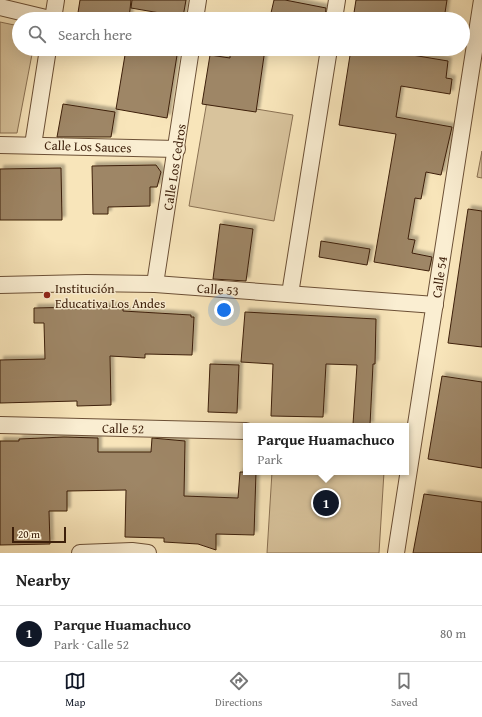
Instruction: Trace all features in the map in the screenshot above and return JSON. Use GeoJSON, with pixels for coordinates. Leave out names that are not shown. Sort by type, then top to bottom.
{"type":"FeatureCollection","features":[{"type":"Feature","properties":{"kind":"street"},"geometry":{"type":"LineString","coordinates":[[54,12],[56,0]]}},
{"type":"Feature","properties":{"kind":"street"},"geometry":{"type":"LineString","coordinates":[[196,12],[198,0]]}},
{"type":"Feature","properties":{"kind":"street"},"geometry":{"type":"LineString","coordinates":[[335,12],[337,0]]}},
{"type":"Feature","properties":{"kind":"street","name":"Calle 54"},"geometry":{"type":"LineString","coordinates":[[410,434],[435,305],[482,0]]}},
{"type":"Feature","properties":{"kind":"street"},"geometry":{"type":"LineString","coordinates":[[0,8],[18,12]]}},
{"type":"Feature","properties":{"kind":"street"},"geometry":{"type":"LineString","coordinates":[[33,145],[47,56]]}},
{"type":"Feature","properties":{"kind":"street","name":"Calle Los Cedros"},"geometry":{"type":"LineString","coordinates":[[155,284],[190,56]]}},
{"type":"Feature","properties":{"kind":"street"},"geometry":{"type":"LineString","coordinates":[[290,294],[328,56]]}},
{"type":"Feature","properties":{"kind":"street","name":"Calle Los Sauces"},"geometry":{"type":"LineString","coordinates":[[0,145],[177,148]]}},
{"type":"Feature","properties":{"kind":"street","name":"Calle 53"},"geometry":{"type":"LineString","coordinates":[[0,286],[86,283],[155,284],[435,305]]}},
{"type":"Feature","properties":{"kind":"street","name":"Calle 52"},"geometry":{"type":"LineString","coordinates":[[0,425],[243,431]]}},
{"type":"Feature","properties":{"kind":"street","name":"Calle 54"},"geometry":{"type":"LineString","coordinates":[[396,553],[405,475]]}},
{"type":"Feature","properties":{"kind":"street"},"geometry":{"type":"LineString","coordinates":[[80,553],[132,551],[148,553]]}},
{"type":"Feature","properties":{"kind":"shaded area"},"geometry":{"type":"Polygon","coordinates":[[[0,22],[12,25],[12,56],[32,56],[17,133],[0,133],[0,22]]]}},
{"type":"Feature","properties":{"kind":"shaded area"},"geometry":{"type":"Polygon","coordinates":[[[207,101],[293,115],[274,221],[189,206],[207,101]]]}},
{"type":"Feature","properties":{"kind":"shaded area"},"geometry":{"type":"Polygon","coordinates":[[[482,151],[482,178],[477,177],[482,151]]]}},
{"type":"Feature","properties":{"kind":"shaded area"},"geometry":{"type":"Polygon","coordinates":[[[272,475],[384,475],[379,553],[267,553],[272,475]]]}},
{"type":"Feature","properties":{"kind":"building"},"geometry":{"type":"Polygon","coordinates":[[[80,0],[131,0],[130,12],[78,12],[80,0]]]}},
{"type":"Feature","properties":{"kind":"building"},"geometry":{"type":"Polygon","coordinates":[[[132,0],[186,0],[184,12],[154,12],[131,8],[132,0]]]}},
{"type":"Feature","properties":{"kind":"building"},"geometry":{"type":"Polygon","coordinates":[[[274,0],[285,0],[326,8],[326,12],[271,12],[274,0]]]}},
{"type":"Feature","properties":{"kind":"building"},"geometry":{"type":"Polygon","coordinates":[[[356,0],[447,0],[445,12],[354,12],[356,0]]]}},
{"type":"Feature","properties":{"kind":"building"},"geometry":{"type":"Polygon","coordinates":[[[125,56],[177,56],[167,118],[116,109],[125,56]]]}},
{"type":"Feature","properties":{"kind":"building"},"geometry":{"type":"Polygon","coordinates":[[[210,56],[230,58],[230,56],[264,56],[256,112],[202,104],[210,56]]]}},
{"type":"Feature","properties":{"kind":"building"},"geometry":{"type":"Polygon","coordinates":[[[350,56],[418,56],[448,61],[446,78],[452,79],[450,94],[401,86],[396,117],[452,127],[441,175],[426,172],[421,199],[415,198],[408,239],[415,240],[412,253],[432,257],[429,271],[374,262],[396,134],[339,125],[350,56]]]}},
{"type":"Feature","properties":{"kind":"building"},"geometry":{"type":"Polygon","coordinates":[[[63,104],[115,112],[111,137],[57,137],[63,104]]]}},
{"type":"Feature","properties":{"kind":"building"},"geometry":{"type":"Polygon","coordinates":[[[156,165],[161,172],[157,187],[150,187],[150,206],[108,207],[108,214],[93,214],[92,166],[156,165]]]}},
{"type":"Feature","properties":{"kind":"building"},"geometry":{"type":"Polygon","coordinates":[[[61,168],[62,220],[0,220],[0,169],[61,168]]]}},
{"type":"Feature","properties":{"kind":"building"},"geometry":{"type":"Polygon","coordinates":[[[468,209],[482,211],[482,347],[448,343],[468,209]]]}},
{"type":"Feature","properties":{"kind":"building"},"geometry":{"type":"Polygon","coordinates":[[[220,224],[253,229],[246,281],[213,279],[220,224]]]}},
{"type":"Feature","properties":{"kind":"building"},"geometry":{"type":"Polygon","coordinates":[[[321,241],[370,249],[367,265],[319,257],[321,241]]]}},
{"type":"Feature","properties":{"kind":"building"},"geometry":{"type":"Polygon","coordinates":[[[123,306],[123,311],[191,315],[191,317],[194,317],[192,355],[145,354],[145,358],[110,356],[111,405],[77,406],[77,401],[0,403],[0,360],[45,359],[44,323],[34,323],[34,308],[123,306]]]}},
{"type":"Feature","properties":{"kind":"building"},"geometry":{"type":"Polygon","coordinates":[[[245,312],[376,319],[375,364],[373,364],[370,423],[353,423],[357,365],[326,364],[323,417],[271,416],[273,364],[241,362],[245,312]]]}},
{"type":"Feature","properties":{"kind":"building"},"geometry":{"type":"Polygon","coordinates":[[[210,364],[239,365],[237,413],[208,412],[210,364]]]}},
{"type":"Feature","properties":{"kind":"building"},"geometry":{"type":"Polygon","coordinates":[[[442,376],[482,382],[482,468],[428,459],[442,376]]]}},
{"type":"Feature","properties":{"kind":"building"},"geometry":{"type":"Polygon","coordinates":[[[64,437],[98,438],[98,452],[151,452],[152,438],[185,441],[184,496],[238,498],[240,472],[243,472],[243,475],[256,475],[254,535],[216,534],[216,550],[198,544],[164,542],[164,538],[125,537],[126,490],[67,491],[67,511],[49,511],[50,544],[0,545],[0,441],[19,441],[19,439],[64,437]]]}},
{"type":"Feature","properties":{"kind":"building"},"geometry":{"type":"Polygon","coordinates":[[[424,494],[482,502],[482,553],[413,553],[424,494]]]}},
{"type":"Feature","properties":{"kind":"place","name":"Institución Educativa Los Andes"},"geometry":{"type":"Point","coordinates":[47,295]}},
{"type":"Feature","properties":{"kind":"place","name":"Parque Huamachuco"},"geometry":{"type":"Point","coordinates":[326,503]}}]}
